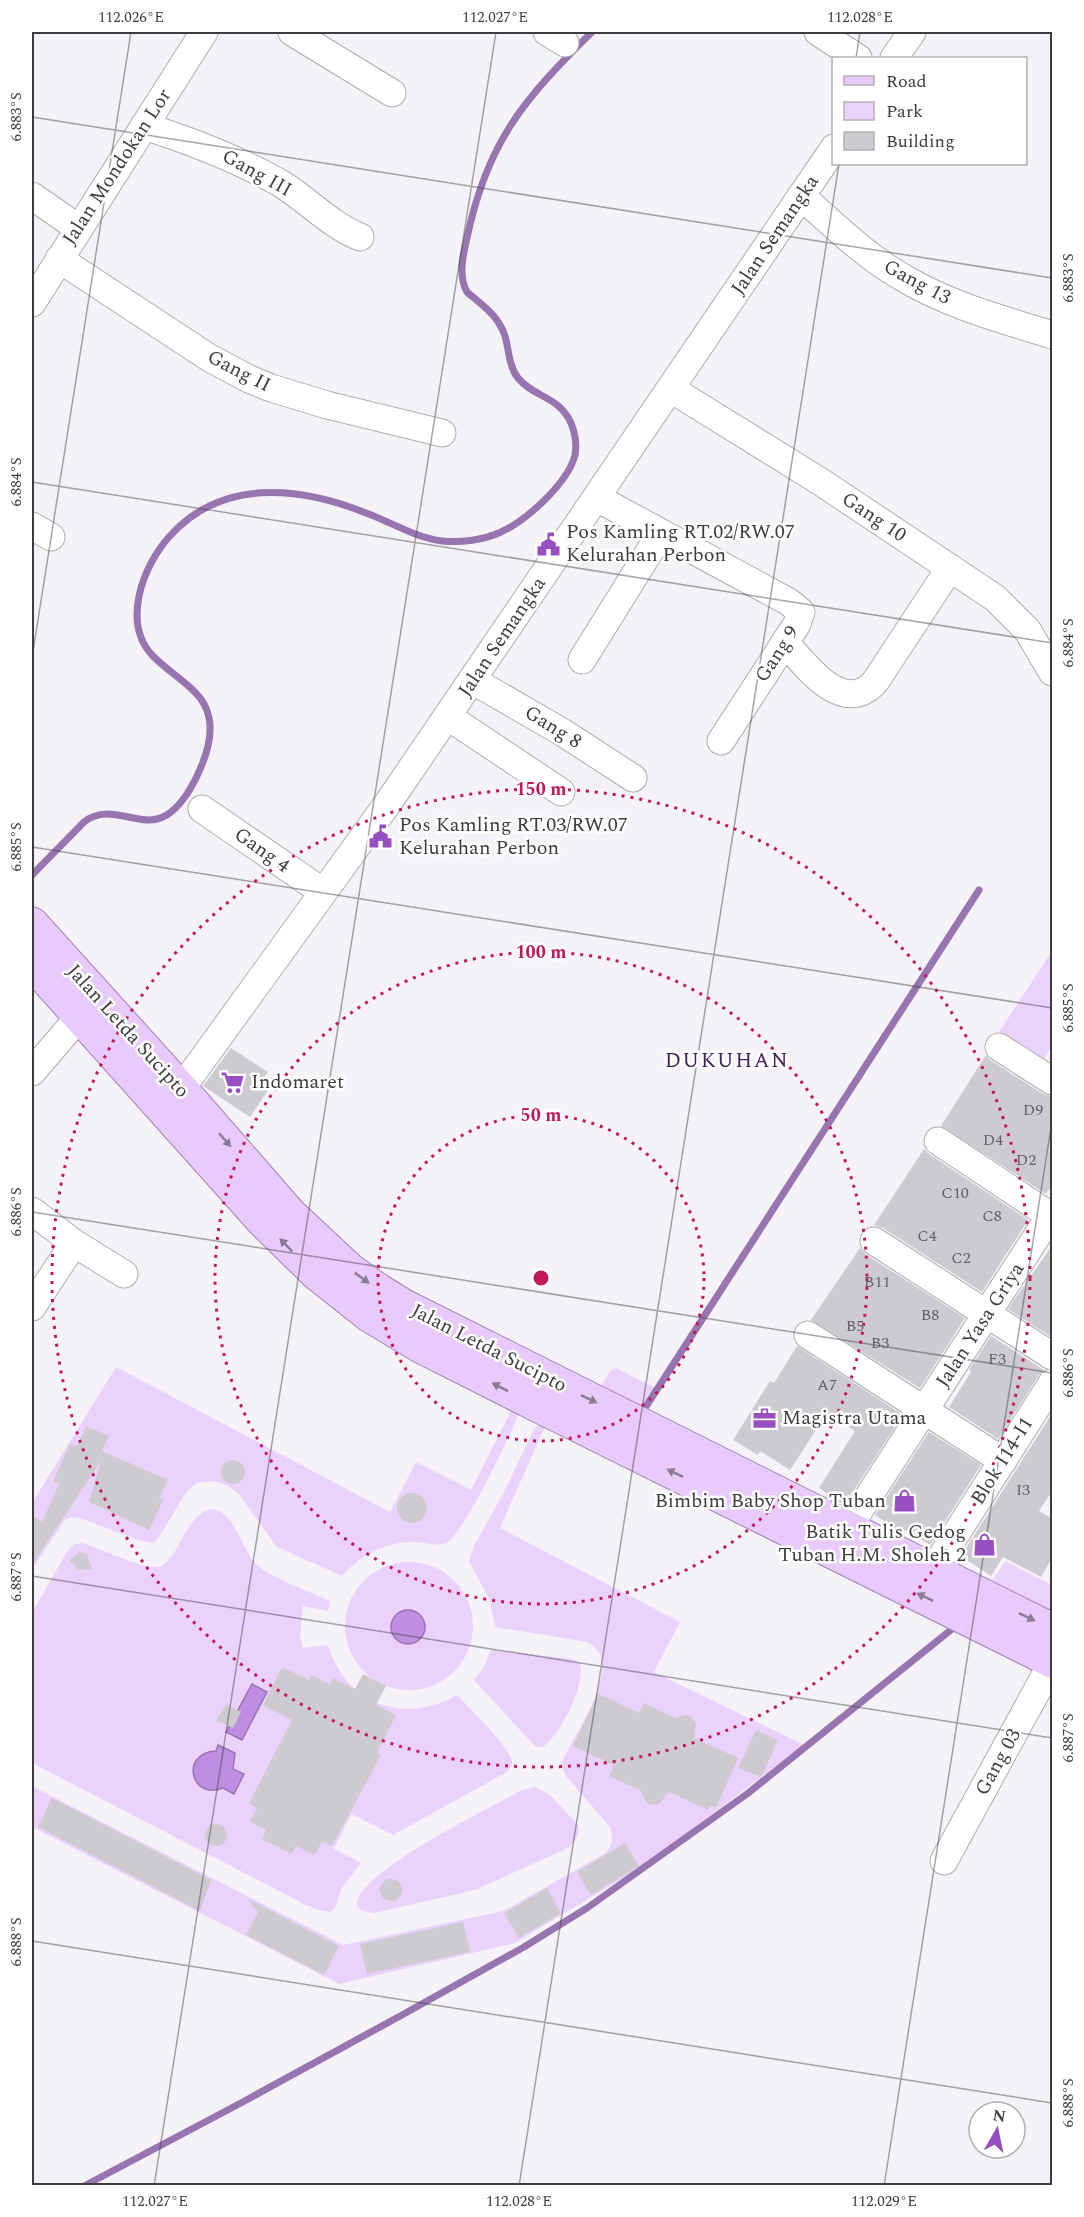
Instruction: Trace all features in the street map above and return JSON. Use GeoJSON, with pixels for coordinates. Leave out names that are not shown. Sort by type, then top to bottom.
{"type":"FeatureCollection","features":[{"type":"Feature","properties":{"kind":"main road","name":"Jalan Letda Sucipto"},"geometry":{"type":"LineString","coordinates":[[32,924],[182,1104],[263,1221],[293,1252],[340,1294],[369,1315],[408,1339],[540,1391],[848,1528],[933,1570],[977,1608],[1053,1662]]}},
{"type":"Feature","properties":{"kind":"main road","name":"Jalan Letda Sucipto"},"geometry":{"type":"LineString","coordinates":[[32,963],[80,1016],[182,1104]]}},
{"type":"Feature","properties":{"kind":"main road","name":"Jalan Letda Sucipto"},"geometry":{"type":"LineString","coordinates":[[540,1391],[977,1608],[1053,1630]]}},
{"type":"Feature","properties":{"kind":"street","name":"Jalan Mondokan Lor"},"geometry":{"type":"LineString","coordinates":[[32,303],[204,32]]}},
{"type":"Feature","properties":{"kind":"street"},"geometry":{"type":"LineString","coordinates":[[292,32],[392,93]]}},
{"type":"Feature","properties":{"kind":"street"},"geometry":{"type":"LineString","coordinates":[[818,32],[856,57]]}},
{"type":"Feature","properties":{"kind":"street"},"geometry":{"type":"LineString","coordinates":[[895,57],[912,32]]}},
{"type":"Feature","properties":{"kind":"street","name":"Gang III"},"geometry":{"type":"LineString","coordinates":[[144,126],[190,140],[241,163],[280,184],[339,226],[360,237]]}},
{"type":"Feature","properties":{"kind":"street","name":"Jalan Semangka"},"geometry":{"type":"LineString","coordinates":[[182,1104],[323,892],[472,680],[832,151]]}},
{"type":"Feature","properties":{"kind":"street"},"geometry":{"type":"LineString","coordinates":[[32,196],[78,228]]}},
{"type":"Feature","properties":{"kind":"street","name":"Gang 13"},"geometry":{"type":"LineString","coordinates":[[801,196],[883,266],[902,278],[968,308],[1053,335]]}},
{"type":"Feature","properties":{"kind":"street","name":"Gang II"},"geometry":{"type":"LineString","coordinates":[[59,259],[208,357],[249,379],[327,405],[442,434]]}},
{"type":"Feature","properties":{"kind":"street","name":"Gang 10"},"geometry":{"type":"LineString","coordinates":[[671,389],[775,452],[980,588],[1011,612],[1028,631],[1053,672]]}},
{"type":"Feature","properties":{"kind":"street","name":"Gang 9"},"geometry":{"type":"LineString","coordinates":[[597,498],[795,605],[801,612],[786,642],[721,741]]}},
{"type":"Feature","properties":{"kind":"street"},"geometry":{"type":"LineString","coordinates":[[582,660],[661,533]]}},
{"type":"Feature","properties":{"kind":"street"},"geometry":{"type":"LineString","coordinates":[[786,642],[805,666],[824,684],[845,693],[855,694],[868,690],[950,568]]}},
{"type":"Feature","properties":{"kind":"street","name":"Gang 8"},"geometry":{"type":"LineString","coordinates":[[472,680],[562,732],[633,778]]}},
{"type":"Feature","properties":{"kind":"street"},"geometry":{"type":"LineString","coordinates":[[447,716],[561,792]]}},
{"type":"Feature","properties":{"kind":"street","name":"Gang 4"},"geometry":{"type":"LineString","coordinates":[[202,808],[323,892]]}},
{"type":"Feature","properties":{"kind":"street"},"geometry":{"type":"LineString","coordinates":[[32,1072],[80,1016]]}},
{"type":"Feature","properties":{"kind":"street"},"geometry":{"type":"LineString","coordinates":[[999,1047],[1053,1081]]}},
{"type":"Feature","properties":{"kind":"street"},"geometry":{"type":"LineString","coordinates":[[938,1141],[1052,1215]]}},
{"type":"Feature","properties":{"kind":"street"},"geometry":{"type":"LineString","coordinates":[[32,1211],[74,1243],[124,1274]]}},
{"type":"Feature","properties":{"kind":"street","name":"Jalan Yasa Griya"},"geometry":{"type":"LineString","coordinates":[[848,1528],[1052,1215]]}},
{"type":"Feature","properties":{"kind":"street"},"geometry":{"type":"LineString","coordinates":[[874,1241],[1053,1356]]}},
{"type":"Feature","properties":{"kind":"street"},"geometry":{"type":"LineString","coordinates":[[32,1307],[74,1243]]}},
{"type":"Feature","properties":{"kind":"street"},"geometry":{"type":"LineString","coordinates":[[808,1335],[1003,1461]]}},
{"type":"Feature","properties":{"kind":"street","name":"Blok I14-I1"},"geometry":{"type":"LineString","coordinates":[[933,1570],[1053,1383]]}},
{"type":"Feature","properties":{"kind":"street","name":"Gang 03"},"geometry":{"type":"LineString","coordinates":[[944,1862],[1053,1662]]}},
{"type":"Feature","properties":{"kind":"green space"},"geometry":{"type":"Polygon","coordinates":[[[1052,951],[1052,1045],[1040,1065],[995,1038],[1052,951]]]}},
{"type":"Feature","properties":{"kind":"green space"},"geometry":{"type":"Polygon","coordinates":[[[116,1367],[390,1512],[416,1462],[471,1490],[513,1407],[518,1412],[518,1416],[485,1485],[454,1536],[442,1544],[414,1542],[383,1547],[365,1556],[342,1576],[277,1547],[238,1493],[214,1481],[197,1483],[187,1491],[154,1543],[138,1540],[80,1518],[72,1517],[65,1520],[32,1569],[32,1503],[116,1367]]]}},
{"type":"Feature","properties":{"kind":"green space"},"geometry":{"type":"Polygon","coordinates":[[[616,1368],[657,1389],[645,1408],[601,1386],[610,1371],[616,1368]]]}},
{"type":"Feature","properties":{"kind":"green space"},"geometry":{"type":"Polygon","coordinates":[[[541,1422],[546,1424],[500,1528],[680,1622],[654,1672],[804,1745],[643,1866],[515,1943],[339,1984],[32,1827],[32,1786],[343,1945],[503,1911],[606,1853],[612,1840],[610,1827],[566,1776],[561,1764],[585,1719],[600,1682],[602,1665],[598,1651],[587,1642],[495,1627],[490,1601],[469,1561],[474,1546],[504,1492],[534,1429],[541,1422]]]}},
{"type":"Feature","properties":{"kind":"green space"},"geometry":{"type":"Polygon","coordinates":[[[212,1509],[226,1516],[254,1562],[260,1567],[278,1578],[330,1601],[328,1611],[303,1606],[300,1636],[303,1648],[328,1645],[348,1682],[363,1695],[379,1704],[417,1709],[437,1704],[457,1695],[505,1747],[512,1761],[505,1773],[393,1835],[351,1814],[334,1849],[361,1863],[342,1888],[335,1908],[331,1912],[306,1905],[32,1763],[32,1613],[66,1553],[74,1544],[83,1543],[143,1566],[160,1567],[174,1553],[195,1519],[212,1509]]]}},
{"type":"Feature","properties":{"kind":"green space"},"geometry":{"type":"Polygon","coordinates":[[[1005,1561],[1052,1585],[1052,1614],[991,1583],[1005,1561]]]}},
{"type":"Feature","properties":{"kind":"green space"},"geometry":{"type":"Polygon","coordinates":[[[409,1562],[433,1567],[454,1581],[468,1602],[473,1626],[468,1650],[454,1671],[433,1685],[409,1690],[385,1685],[364,1671],[350,1650],[345,1626],[350,1602],[364,1581],[385,1567],[409,1562]]]}},
{"type":"Feature","properties":{"kind":"green space"},"geometry":{"type":"Polygon","coordinates":[[[491,1650],[573,1659],[580,1663],[581,1672],[576,1696],[564,1721],[543,1747],[536,1747],[474,1680],[484,1667],[491,1650]]]}},
{"type":"Feature","properties":{"kind":"green space"},"geometry":{"type":"Polygon","coordinates":[[[536,1787],[551,1796],[578,1825],[578,1835],[568,1848],[475,1890],[374,1913],[362,1911],[357,1906],[362,1892],[376,1877],[398,1860],[516,1793],[536,1787]]]}},
{"type":"Feature","properties":{"kind":"shaded area"},"geometry":{"type":"Polygon","coordinates":[[[408,1610],[420,1615],[425,1627],[420,1639],[408,1644],[396,1639],[391,1627],[396,1615],[408,1610]]]}},
{"type":"Feature","properties":{"kind":"shaded area"},"geometry":{"type":"Polygon","coordinates":[[[252,1684],[267,1692],[242,1740],[226,1732],[252,1684]]]}},
{"type":"Feature","properties":{"kind":"shaded area"},"geometry":{"type":"Polygon","coordinates":[[[218,1745],[235,1753],[233,1769],[244,1774],[234,1794],[223,1788],[212,1790],[203,1788],[197,1783],[194,1775],[197,1759],[204,1754],[216,1751],[218,1745]]]}},
{"type":"Feature","properties":{"kind":"building","name":"Indomaret"},"geometry":{"type":"Polygon","coordinates":[[[231,1048],[268,1072],[262,1080],[271,1086],[250,1117],[203,1086],[231,1048]]]}},
{"type":"Feature","properties":{"kind":"building"},"geometry":{"type":"Polygon","coordinates":[[[986,1055],[990,1060],[1043,1094],[1053,1097],[1053,1183],[1046,1194],[941,1126],[986,1055]]]}},
{"type":"Feature","properties":{"kind":"building"},"geometry":{"type":"Polygon","coordinates":[[[924,1149],[1028,1220],[982,1292],[883,1228],[874,1225],[924,1149]]]}},
{"type":"Feature","properties":{"kind":"building"},"geometry":{"type":"Polygon","coordinates":[[[1053,1244],[1053,1338],[1008,1309],[1053,1244]]]}},
{"type":"Feature","properties":{"kind":"building"},"geometry":{"type":"Polygon","coordinates":[[[860,1248],[865,1254],[965,1318],[920,1388],[811,1320],[860,1248]]]}},
{"type":"Feature","properties":{"kind":"building"},"geometry":{"type":"Polygon","coordinates":[[[991,1336],[1044,1370],[998,1439],[949,1407],[991,1336]]]}},
{"type":"Feature","properties":{"kind":"building"},"geometry":{"type":"Polygon","coordinates":[[[797,1346],[903,1415],[844,1505],[819,1488],[855,1431],[827,1413],[790,1470],[760,1451],[758,1455],[733,1440],[770,1381],[774,1383],[797,1346]]]}},
{"type":"Feature","properties":{"kind":"building"},"geometry":{"type":"Polygon","coordinates":[[[1053,1412],[1053,1490],[1039,1511],[1053,1519],[1053,1556],[1041,1577],[1003,1557],[991,1576],[961,1556],[1053,1412]]]}},
{"type":"Feature","properties":{"kind":"building"},"geometry":{"type":"Polygon","coordinates":[[[86,1426],[109,1436],[102,1451],[168,1480],[159,1498],[163,1500],[149,1530],[89,1502],[101,1461],[32,1565],[32,1515],[42,1522],[59,1484],[53,1481],[70,1444],[77,1446],[86,1426]]]}},
{"type":"Feature","properties":{"kind":"building"},"geometry":{"type":"Polygon","coordinates":[[[929,1432],[981,1465],[930,1545],[905,1530],[903,1533],[875,1515],[929,1432]]]}},
{"type":"Feature","properties":{"kind":"building"},"geometry":{"type":"Polygon","coordinates":[[[233,1460],[241,1464],[245,1472],[241,1480],[233,1484],[225,1480],[221,1472],[225,1464],[233,1460]]]}},
{"type":"Feature","properties":{"kind":"building"},"geometry":{"type":"Polygon","coordinates":[[[412,1493],[423,1497],[427,1508],[423,1519],[412,1523],[401,1519],[397,1508],[401,1497],[412,1493]]]}},
{"type":"Feature","properties":{"kind":"building"},"geometry":{"type":"Polygon","coordinates":[[[80,1552],[87,1554],[92,1569],[78,1570],[69,1560],[80,1552]]]}},
{"type":"Feature","properties":{"kind":"building"},"geometry":{"type":"Polygon","coordinates":[[[282,1667],[309,1680],[311,1675],[330,1684],[333,1678],[355,1689],[363,1674],[386,1686],[376,1705],[396,1715],[377,1753],[381,1755],[332,1846],[322,1841],[315,1855],[296,1846],[292,1854],[262,1839],[266,1830],[250,1822],[257,1808],[249,1803],[292,1720],[263,1705],[282,1667]]]}},
{"type":"Feature","properties":{"kind":"building"},"geometry":{"type":"Polygon","coordinates":[[[598,1694],[639,1713],[644,1703],[675,1718],[691,1716],[696,1724],[694,1738],[738,1758],[716,1808],[710,1805],[708,1810],[669,1792],[659,1804],[650,1805],[645,1801],[640,1790],[609,1776],[614,1765],[573,1746],[598,1694]]]}},
{"type":"Feature","properties":{"kind":"building"},"geometry":{"type":"Polygon","coordinates":[[[226,1704],[241,1712],[233,1728],[216,1720],[226,1704]]]}},
{"type":"Feature","properties":{"kind":"building"},"geometry":{"type":"Polygon","coordinates":[[[756,1730],[778,1740],[761,1777],[738,1768],[756,1730]]]}},
{"type":"Feature","properties":{"kind":"building"},"geometry":{"type":"Polygon","coordinates":[[[52,1798],[211,1880],[200,1911],[38,1827],[52,1798]]]}},
{"type":"Feature","properties":{"kind":"building"},"geometry":{"type":"Polygon","coordinates":[[[212,1824],[220,1824],[227,1831],[227,1839],[220,1846],[212,1846],[205,1839],[205,1831],[212,1824]]]}},
{"type":"Feature","properties":{"kind":"building"},"geometry":{"type":"Polygon","coordinates":[[[625,1843],[639,1866],[591,1895],[577,1872],[625,1843]]]}},
{"type":"Feature","properties":{"kind":"building"},"geometry":{"type":"Polygon","coordinates":[[[387,1879],[395,1879],[402,1886],[402,1894],[395,1901],[387,1901],[380,1894],[380,1886],[387,1879]]]}},
{"type":"Feature","properties":{"kind":"building"},"geometry":{"type":"Polygon","coordinates":[[[547,1888],[561,1913],[519,1938],[504,1913],[547,1888]]]}},
{"type":"Feature","properties":{"kind":"building"},"geometry":{"type":"Polygon","coordinates":[[[248,1899],[339,1946],[324,1975],[246,1935],[258,1912],[248,1899]]]}},
{"type":"Feature","properties":{"kind":"building"},"geometry":{"type":"Polygon","coordinates":[[[463,1922],[470,1952],[367,1974],[360,1944],[463,1922]]]}},
{"type":"Feature","properties":{"kind":"waterway"},"geometry":{"type":"LineString","coordinates":[[32,875],[84,822],[95,816],[106,814],[150,820],[161,818],[176,807],[194,783],[209,740],[210,726],[207,711],[200,697],[159,662],[143,643],[138,628],[137,611],[139,595],[151,563],[169,537],[190,518],[212,505],[237,496],[288,493],[340,504],[432,539],[449,542],[465,541],[501,532],[523,519],[545,500],[564,477],[576,451],[571,423],[560,407],[524,384],[515,374],[502,329],[489,311],[467,292],[464,286],[462,265],[475,204],[497,148],[528,101],[592,32]]}},
{"type":"Feature","properties":{"kind":"waterway"},"geometry":{"type":"LineString","coordinates":[[645,1408],[979,890]]}},
{"type":"Feature","properties":{"kind":"waterway"},"geometry":{"type":"LineString","coordinates":[[84,2186],[402,2015],[524,1947],[587,1908],[747,1794],[952,1629]]}},
{"type":"Feature","properties":{"kind":"place","name":"Pos Kamling RT.02/RW.07 Kelurahan Perbon"},"geometry":{"type":"Point","coordinates":[548,544]}},
{"type":"Feature","properties":{"kind":"place","name":"Pos Kamling RT.03/RW.07 Kelurahan Perbon"},"geometry":{"type":"Point","coordinates":[381,836]}},
{"type":"Feature","properties":{"kind":"place","name":"Indomaret"},"geometry":{"type":"Point","coordinates":[233,1082]}},
{"type":"Feature","properties":{"kind":"place","name":"Magistra Utama"},"geometry":{"type":"Point","coordinates":[764,1418]}},
{"type":"Feature","properties":{"kind":"place","name":"Bimbim Baby Shop Tuban"},"geometry":{"type":"Point","coordinates":[904,1501]}},
{"type":"Feature","properties":{"kind":"place","name":"Batik Tulis Gedog Tuban H.M. Sholeh 2"},"geometry":{"type":"Point","coordinates":[984,1544]}},
{"type":"Feature","properties":{"kind":"district","name":"DUKUHAN"},"geometry":{"type":"Point","coordinates":[727,1061]}}]}
